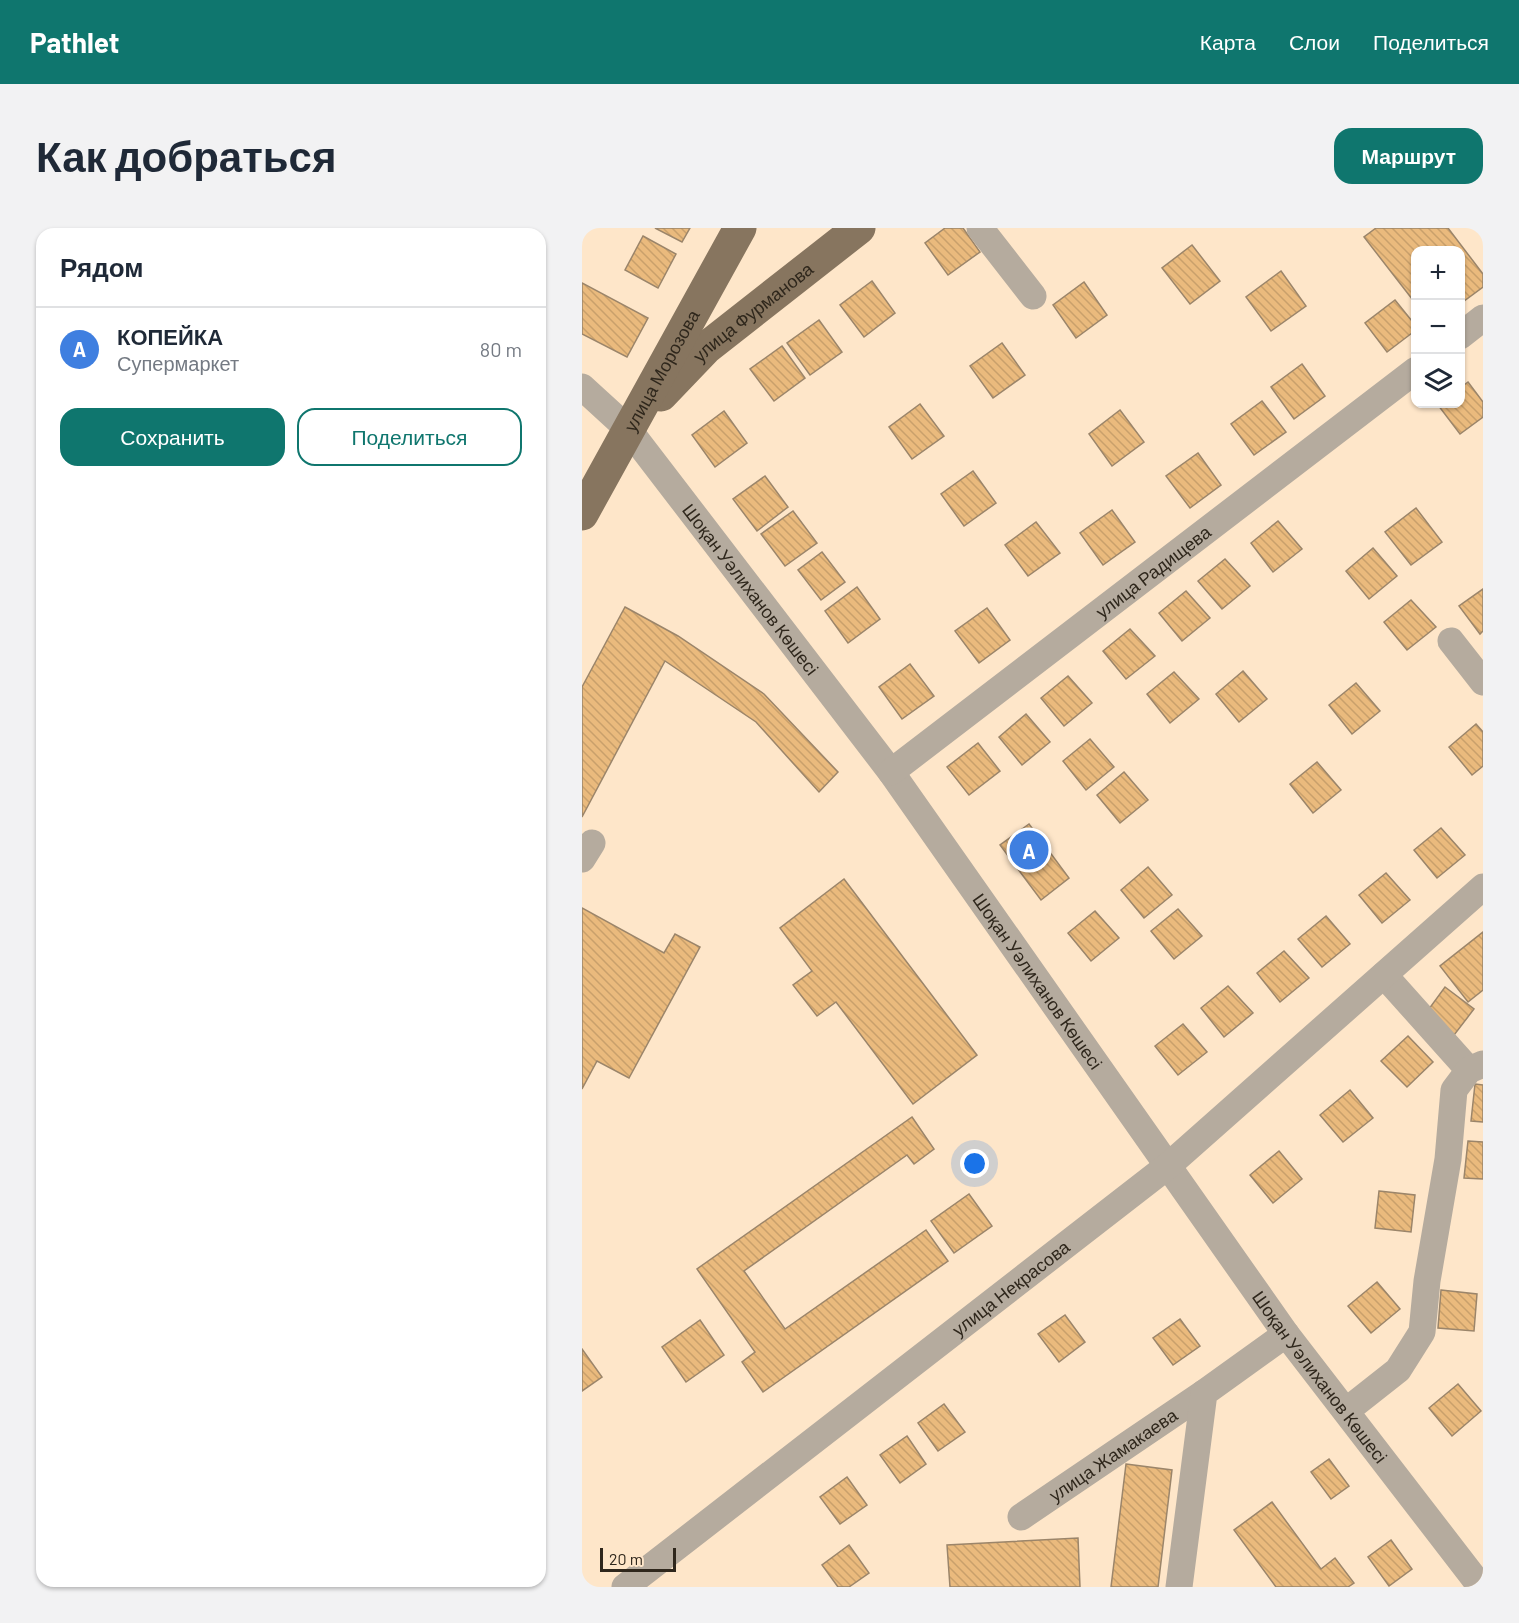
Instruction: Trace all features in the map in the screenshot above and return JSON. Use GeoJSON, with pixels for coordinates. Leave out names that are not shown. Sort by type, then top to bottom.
{"type":"FeatureCollection","features":[{"type":"Feature","properties":{"kind":"main road","name":"улица Морозова"},"geometry":{"type":"LineString","coordinates":[[582,514],[740,228]]}},
{"type":"Feature","properties":{"kind":"main road","name":"улица Фурманова"},"geometry":{"type":"LineString","coordinates":[[628,429],[706,348],[859,228]]}},
{"type":"Feature","properties":{"kind":"street"},"geometry":{"type":"LineString","coordinates":[[980,228],[1033,296]]}},
{"type":"Feature","properties":{"kind":"street"},"geometry":{"type":"LineString","coordinates":[[1465,333],[1483,318]]}},
{"type":"Feature","properties":{"kind":"street","name":"улица Радищева"},"geometry":{"type":"LineString","coordinates":[[891,772],[1411,374]]}},
{"type":"Feature","properties":{"kind":"street","name":"Шоқан Уәлиханов Көшесі"},"geometry":{"type":"LineString","coordinates":[[582,387],[628,429],[891,772],[1286,1334],[1481,1587]]}},
{"type":"Feature","properties":{"kind":"street"},"geometry":{"type":"LineString","coordinates":[[1451,641],[1483,682]]}},
{"type":"Feature","properties":{"kind":"street","name":"улица Некрасова"},"geometry":{"type":"LineString","coordinates":[[626,1587],[1169,1165],[1483,888]]}},
{"type":"Feature","properties":{"kind":"street"},"geometry":{"type":"LineString","coordinates":[[1346,1411],[1398,1370],[1422,1332],[1427,1281],[1448,1159],[1454,1090],[1476,1067],[1384,975]]}},
{"type":"Feature","properties":{"kind":"street","name":"улица Жамакаева"},"geometry":{"type":"LineString","coordinates":[[1022,1517],[1286,1334]]}},
{"type":"Feature","properties":{"kind":"street","name":"улица Жамакаева"},"geometry":{"type":"LineString","coordinates":[[1179,1587],[1204,1393]]}},
{"type":"Feature","properties":{"kind":"building"},"geometry":{"type":"Polygon","coordinates":[[[655,228],[690,228],[682,242],[655,228]]]}},
{"type":"Feature","properties":{"kind":"building"},"geometry":{"type":"Polygon","coordinates":[[[945,228],[963,228],[980,252],[948,275],[925,243],[945,228]]]}},
{"type":"Feature","properties":{"kind":"building"},"geometry":{"type":"Polygon","coordinates":[[[1376,228],[1448,228],[1462,246],[1411,246],[1411,298],[1364,237],[1376,228]]]}},
{"type":"Feature","properties":{"kind":"building"},"geometry":{"type":"Polygon","coordinates":[[[643,236],[676,254],[658,288],[625,270],[643,236]]]}},
{"type":"Feature","properties":{"kind":"building"},"geometry":{"type":"Polygon","coordinates":[[[1192,245],[1220,281],[1190,304],[1162,268],[1192,245]]]}},
{"type":"Feature","properties":{"kind":"building"},"geometry":{"type":"Polygon","coordinates":[[[1465,250],[1483,274],[1483,287],[1465,300],[1465,250]]]}},
{"type":"Feature","properties":{"kind":"building"},"geometry":{"type":"Polygon","coordinates":[[[1281,271],[1306,306],[1271,331],[1246,297],[1281,271]]]}},
{"type":"Feature","properties":{"kind":"building"},"geometry":{"type":"Polygon","coordinates":[[[872,281],[895,313],[864,337],[840,305],[872,281]]]}},
{"type":"Feature","properties":{"kind":"building"},"geometry":{"type":"Polygon","coordinates":[[[1084,282],[1107,315],[1076,338],[1053,305],[1084,282]]]}},
{"type":"Feature","properties":{"kind":"building"},"geometry":{"type":"Polygon","coordinates":[[[582,283],[648,318],[627,357],[582,334],[582,283]]]}},
{"type":"Feature","properties":{"kind":"building"},"geometry":{"type":"Polygon","coordinates":[[[1395,300],[1411,320],[1411,334],[1387,352],[1365,323],[1395,300]]]}},
{"type":"Feature","properties":{"kind":"building"},"geometry":{"type":"Polygon","coordinates":[[[819,320],[842,352],[810,375],[787,343],[819,320]]]}},
{"type":"Feature","properties":{"kind":"building"},"geometry":{"type":"Polygon","coordinates":[[[1002,343],[1025,375],[993,398],[970,366],[1002,343]]]}},
{"type":"Feature","properties":{"kind":"building"},"geometry":{"type":"Polygon","coordinates":[[[782,346],[805,378],[774,401],[750,369],[782,346]]]}},
{"type":"Feature","properties":{"kind":"building"},"geometry":{"type":"Polygon","coordinates":[[[1302,364],[1325,396],[1294,419],[1271,387],[1302,364]]]}},
{"type":"Feature","properties":{"kind":"building"},"geometry":{"type":"Polygon","coordinates":[[[1468,382],[1483,402],[1483,417],[1460,434],[1440,408],[1465,408],[1465,384],[1468,382]]]}},
{"type":"Feature","properties":{"kind":"building"},"geometry":{"type":"Polygon","coordinates":[[[1262,401],[1286,432],[1254,455],[1231,424],[1262,401]]]}},
{"type":"Feature","properties":{"kind":"building"},"geometry":{"type":"Polygon","coordinates":[[[920,404],[944,436],[912,459],[889,427],[920,404]]]}},
{"type":"Feature","properties":{"kind":"building"},"geometry":{"type":"Polygon","coordinates":[[[1120,410],[1144,442],[1112,466],[1089,434],[1120,410]]]}},
{"type":"Feature","properties":{"kind":"building"},"geometry":{"type":"Polygon","coordinates":[[[724,411],[747,443],[715,467],[692,435],[724,411]]]}},
{"type":"Feature","properties":{"kind":"building"},"geometry":{"type":"Polygon","coordinates":[[[1198,453],[1221,485],[1190,508],[1166,476],[1198,453]]]}},
{"type":"Feature","properties":{"kind":"building"},"geometry":{"type":"Polygon","coordinates":[[[973,471],[996,503],[964,526],[941,494],[973,471]]]}},
{"type":"Feature","properties":{"kind":"building"},"geometry":{"type":"Polygon","coordinates":[[[765,476],[788,507],[757,531],[733,499],[765,476]]]}},
{"type":"Feature","properties":{"kind":"building"},"geometry":{"type":"Polygon","coordinates":[[[1416,508],[1442,542],[1411,565],[1385,532],[1416,508]]]}},
{"type":"Feature","properties":{"kind":"building"},"geometry":{"type":"Polygon","coordinates":[[[1112,510],[1135,542],[1103,565],[1080,533],[1112,510]]]}},
{"type":"Feature","properties":{"kind":"building"},"geometry":{"type":"Polygon","coordinates":[[[793,511],[817,543],[785,566],[761,534],[793,511]]]}},
{"type":"Feature","properties":{"kind":"building"},"geometry":{"type":"Polygon","coordinates":[[[1278,521],[1302,549],[1273,572],[1251,543],[1278,521]]]}},
{"type":"Feature","properties":{"kind":"building"},"geometry":{"type":"Polygon","coordinates":[[[1036,522],[1060,553],[1028,576],[1005,545],[1036,522]]]}},
{"type":"Feature","properties":{"kind":"building"},"geometry":{"type":"Polygon","coordinates":[[[1373,548],[1397,576],[1369,599],[1346,571],[1373,548]]]}},
{"type":"Feature","properties":{"kind":"building"},"geometry":{"type":"Polygon","coordinates":[[[822,552],[845,582],[821,600],[798,570],[822,552]]]}},
{"type":"Feature","properties":{"kind":"building"},"geometry":{"type":"Polygon","coordinates":[[[1225,559],[1250,586],[1222,609],[1198,581],[1225,559]]]}},
{"type":"Feature","properties":{"kind":"building"},"geometry":{"type":"Polygon","coordinates":[[[857,587],[880,619],[848,643],[825,611],[857,587]]]}},
{"type":"Feature","properties":{"kind":"building"},"geometry":{"type":"Polygon","coordinates":[[[1483,589],[1483,631],[1480,634],[1459,606],[1483,589]]]}},
{"type":"Feature","properties":{"kind":"building"},"geometry":{"type":"Polygon","coordinates":[[[1186,591],[1210,618],[1182,641],[1159,613],[1186,591]]]}},
{"type":"Feature","properties":{"kind":"building"},"geometry":{"type":"Polygon","coordinates":[[[1411,600],[1436,627],[1407,650],[1384,622],[1411,600]]]}},
{"type":"Feature","properties":{"kind":"building"},"geometry":{"type":"Polygon","coordinates":[[[625,607],[678,636],[764,694],[838,772],[819,792],[756,722],[665,661],[582,817],[582,687],[625,607]]]}},
{"type":"Feature","properties":{"kind":"building"},"geometry":{"type":"Polygon","coordinates":[[[987,608],[1010,640],[979,663],[955,631],[987,608]]]}},
{"type":"Feature","properties":{"kind":"building"},"geometry":{"type":"Polygon","coordinates":[[[1130,629],[1155,656],[1126,679],[1103,651],[1130,629]]]}},
{"type":"Feature","properties":{"kind":"building"},"geometry":{"type":"Polygon","coordinates":[[[910,664],[934,696],[902,719],[879,687],[910,664]]]}},
{"type":"Feature","properties":{"kind":"building"},"geometry":{"type":"Polygon","coordinates":[[[1243,671],[1267,699],[1239,722],[1216,694],[1243,671]]]}},
{"type":"Feature","properties":{"kind":"building"},"geometry":{"type":"Polygon","coordinates":[[[1174,672],[1199,699],[1170,723],[1147,694],[1174,672]]]}},
{"type":"Feature","properties":{"kind":"building"},"geometry":{"type":"Polygon","coordinates":[[[1068,676],[1092,703],[1064,726],[1041,698],[1068,676]]]}},
{"type":"Feature","properties":{"kind":"building"},"geometry":{"type":"Polygon","coordinates":[[[1356,683],[1380,711],[1352,734],[1329,705],[1356,683]]]}},
{"type":"Feature","properties":{"kind":"building"},"geometry":{"type":"Polygon","coordinates":[[[1026,714],[1050,742],[1022,765],[999,737],[1026,714]]]}},
{"type":"Feature","properties":{"kind":"building"},"geometry":{"type":"Polygon","coordinates":[[[1476,724],[1483,732],[1483,766],[1472,775],[1449,747],[1476,724]]]}},
{"type":"Feature","properties":{"kind":"building"},"geometry":{"type":"Polygon","coordinates":[[[1090,739],[1114,767],[1086,790],[1063,761],[1090,739]]]}},
{"type":"Feature","properties":{"kind":"building"},"geometry":{"type":"Polygon","coordinates":[[[978,743],[1000,771],[969,795],[947,767],[978,743]]]}},
{"type":"Feature","properties":{"kind":"building"},"geometry":{"type":"Polygon","coordinates":[[[1317,762],[1341,790],[1313,813],[1290,784],[1317,762]]]}},
{"type":"Feature","properties":{"kind":"building"},"geometry":{"type":"Polygon","coordinates":[[[1124,772],[1148,800],[1120,823],[1097,795],[1124,772]]]}},
{"type":"Feature","properties":{"kind":"building"},"geometry":{"type":"Polygon","coordinates":[[[1029,824],[1069,878],[1041,900],[1000,845],[1029,824]]]}},
{"type":"Feature","properties":{"kind":"building"},"geometry":{"type":"Polygon","coordinates":[[[1441,828],[1465,855],[1437,878],[1414,850],[1441,828]]]}},
{"type":"Feature","properties":{"kind":"building"},"geometry":{"type":"Polygon","coordinates":[[[1148,867],[1172,895],[1144,918],[1121,890],[1148,867]]]}},
{"type":"Feature","properties":{"kind":"building"},"geometry":{"type":"Polygon","coordinates":[[[1386,873],[1410,900],[1382,923],[1359,895],[1386,873]]]}},
{"type":"Feature","properties":{"kind":"building"},"geometry":{"type":"Polygon","coordinates":[[[844,879],[977,1055],[913,1104],[836,1002],[817,1016],[793,985],[812,971],[780,928],[844,879]]]}},
{"type":"Feature","properties":{"kind":"building"},"geometry":{"type":"Polygon","coordinates":[[[582,908],[664,953],[675,934],[700,947],[629,1078],[597,1061],[582,1089],[582,908]]]}},
{"type":"Feature","properties":{"kind":"building"},"geometry":{"type":"Polygon","coordinates":[[[1178,909],[1202,936],[1174,959],[1151,931],[1178,909]]]}},
{"type":"Feature","properties":{"kind":"building"},"geometry":{"type":"Polygon","coordinates":[[[1095,911],[1119,938],[1091,961],[1068,933],[1095,911]]]}},
{"type":"Feature","properties":{"kind":"building"},"geometry":{"type":"Polygon","coordinates":[[[1326,916],[1350,944],[1322,967],[1298,939],[1326,916]]]}},
{"type":"Feature","properties":{"kind":"building"},"geometry":{"type":"Polygon","coordinates":[[[1483,932],[1483,990],[1468,1002],[1440,966],[1483,932]]]}},
{"type":"Feature","properties":{"kind":"building"},"geometry":{"type":"Polygon","coordinates":[[[1284,951],[1309,978],[1280,1002],[1257,973],[1284,951]]]}},
{"type":"Feature","properties":{"kind":"building"},"geometry":{"type":"Polygon","coordinates":[[[1228,986],[1253,1013],[1224,1037],[1201,1008],[1228,986]]]}},
{"type":"Feature","properties":{"kind":"building"},"geometry":{"type":"Polygon","coordinates":[[[1445,987],[1474,1009],[1451,1039],[1423,1017],[1445,987]]]}},
{"type":"Feature","properties":{"kind":"building"},"geometry":{"type":"Polygon","coordinates":[[[1183,1024],[1207,1052],[1178,1075],[1155,1046],[1183,1024]]]}},
{"type":"Feature","properties":{"kind":"building"},"geometry":{"type":"Polygon","coordinates":[[[1408,1036],[1433,1062],[1407,1087],[1381,1061],[1408,1036]]]}},
{"type":"Feature","properties":{"kind":"building"},"geometry":{"type":"Polygon","coordinates":[[[1475,1084],[1483,1085],[1483,1122],[1471,1121],[1475,1084]]]}},
{"type":"Feature","properties":{"kind":"building"},"geometry":{"type":"Polygon","coordinates":[[[1350,1090],[1373,1118],[1343,1142],[1320,1115],[1350,1090]]]}},
{"type":"Feature","properties":{"kind":"building"},"geometry":{"type":"Polygon","coordinates":[[[912,1117],[934,1149],[914,1164],[907,1155],[744,1271],[785,1329],[926,1230],[948,1261],[763,1392],[742,1362],[755,1352],[697,1269],[912,1117]]]}},
{"type":"Feature","properties":{"kind":"building"},"geometry":{"type":"Polygon","coordinates":[[[1468,1141],[1483,1142],[1483,1179],[1464,1178],[1468,1141]]]}},
{"type":"Feature","properties":{"kind":"building"},"geometry":{"type":"Polygon","coordinates":[[[1279,1151],[1302,1179],[1273,1203],[1250,1175],[1279,1151]]]}},
{"type":"Feature","properties":{"kind":"building"},"geometry":{"type":"Polygon","coordinates":[[[1379,1191],[1415,1195],[1411,1232],[1375,1228],[1379,1191]]]}},
{"type":"Feature","properties":{"kind":"building"},"geometry":{"type":"Polygon","coordinates":[[[969,1194],[992,1226],[954,1253],[931,1221],[969,1194]]]}},
{"type":"Feature","properties":{"kind":"building"},"geometry":{"type":"Polygon","coordinates":[[[1377,1282],[1400,1309],[1371,1333],[1348,1306],[1377,1282]]]}},
{"type":"Feature","properties":{"kind":"building"},"geometry":{"type":"Polygon","coordinates":[[[1441,1290],[1477,1294],[1474,1331],[1438,1328],[1441,1290]]]}},
{"type":"Feature","properties":{"kind":"building"},"geometry":{"type":"Polygon","coordinates":[[[1065,1315],[1085,1342],[1059,1362],[1038,1334],[1065,1315]]]}},
{"type":"Feature","properties":{"kind":"building"},"geometry":{"type":"Polygon","coordinates":[[[1180,1319],[1200,1346],[1173,1365],[1153,1338],[1180,1319]]]}},
{"type":"Feature","properties":{"kind":"building"},"geometry":{"type":"Polygon","coordinates":[[[700,1320],[724,1355],[686,1382],[662,1347],[700,1320]]]}},
{"type":"Feature","properties":{"kind":"building"},"geometry":{"type":"Polygon","coordinates":[[[582,1349],[602,1377],[582,1391],[582,1349]]]}},
{"type":"Feature","properties":{"kind":"building"},"geometry":{"type":"Polygon","coordinates":[[[1458,1384],[1481,1411],[1452,1436],[1429,1408],[1458,1384]]]}},
{"type":"Feature","properties":{"kind":"building"},"geometry":{"type":"Polygon","coordinates":[[[944,1404],[965,1432],[938,1451],[918,1423],[944,1404]]]}},
{"type":"Feature","properties":{"kind":"building"},"geometry":{"type":"Polygon","coordinates":[[[907,1436],[926,1464],[900,1483],[880,1455],[907,1436]]]}},
{"type":"Feature","properties":{"kind":"building"},"geometry":{"type":"Polygon","coordinates":[[[1329,1459],[1349,1486],[1331,1499],[1311,1472],[1329,1459]]]}},
{"type":"Feature","properties":{"kind":"building"},"geometry":{"type":"Polygon","coordinates":[[[1126,1464],[1172,1470],[1158,1587],[1111,1587],[1126,1464]]]}},
{"type":"Feature","properties":{"kind":"building"},"geometry":{"type":"Polygon","coordinates":[[[847,1477],[867,1505],[840,1524],[820,1497],[847,1477]]]}},
{"type":"Feature","properties":{"kind":"building"},"geometry":{"type":"Polygon","coordinates":[[[1272,1502],[1321,1569],[1335,1558],[1354,1583],[1348,1587],[1276,1587],[1234,1530],[1272,1502]]]}},
{"type":"Feature","properties":{"kind":"building"},"geometry":{"type":"Polygon","coordinates":[[[1078,1538],[1080,1587],[950,1587],[947,1545],[1078,1538]]]}},
{"type":"Feature","properties":{"kind":"building"},"geometry":{"type":"Polygon","coordinates":[[[1391,1540],[1412,1569],[1389,1586],[1368,1557],[1391,1540]]]}},
{"type":"Feature","properties":{"kind":"building"},"geometry":{"type":"Polygon","coordinates":[[[849,1545],[869,1573],[849,1587],[838,1587],[822,1565],[849,1545]]]}},
{"type":"Feature","properties":{"kind":"place","name":"КОПЕЙКА"},"geometry":{"type":"Point","coordinates":[1029,850]}}]}
